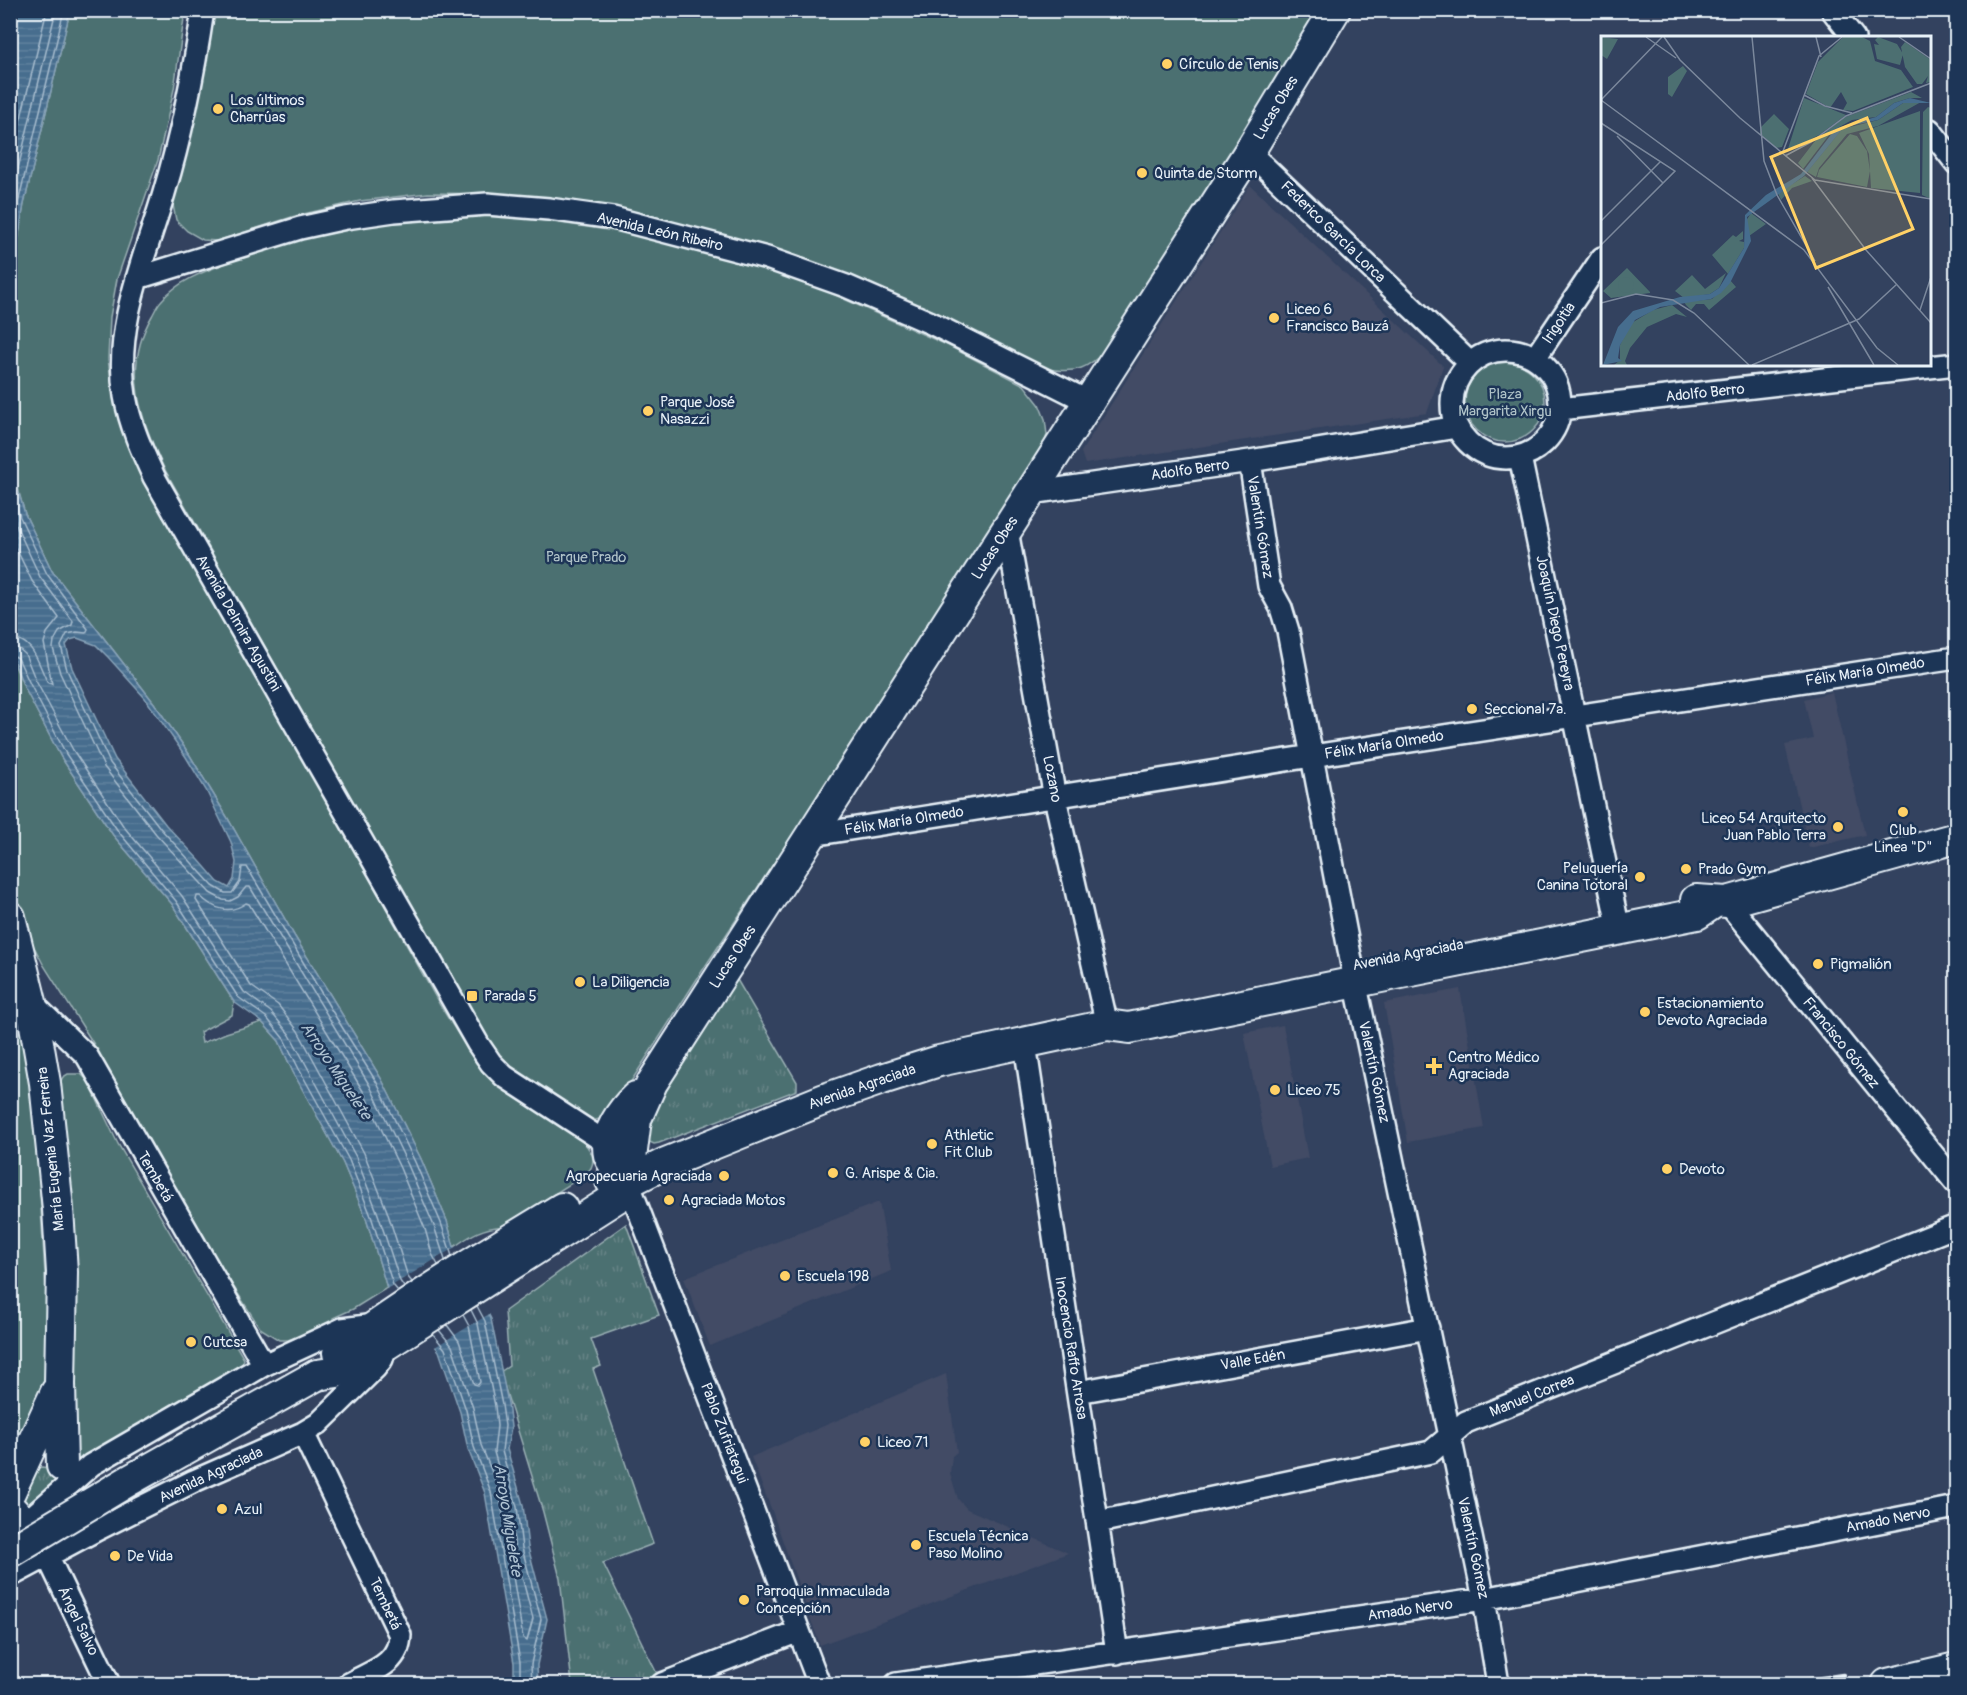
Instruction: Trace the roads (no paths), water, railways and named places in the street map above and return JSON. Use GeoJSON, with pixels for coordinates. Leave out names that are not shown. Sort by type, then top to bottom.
{"type":"FeatureCollection","features":[{"type":"Feature","properties":{"kind":"street","name":"Avenida Delmira Agustini"},"geometry":{"type":"LineString","coordinates":[[203,10],[196,62],[180,135],[137,278],[124,341],[125,395],[141,449],[154,477],[478,1044],[491,1063],[504,1076],[609,1144]]}},
{"type":"Feature","properties":{"kind":"street","name":"Lucas Obes"},"geometry":{"type":"LineString","coordinates":[[628,1182],[636,1119],[652,1083],[1249,152],[1335,10]]}},
{"type":"Feature","properties":{"kind":"street"},"geometry":{"type":"LineString","coordinates":[[1832,10],[1852,36]]}},
{"type":"Feature","properties":{"kind":"street"},"geometry":{"type":"LineString","coordinates":[[1931,132],[1956,163]]}},
{"type":"Feature","properties":{"kind":"street","name":"Federico García Lorca"},"geometry":{"type":"LineString","coordinates":[[1249,152],[1470,363]]}},
{"type":"Feature","properties":{"kind":"street","name":"Avenida León Ribeiro"},"geometry":{"type":"LineString","coordinates":[[137,278],[300,228],[346,218],[394,211],[487,204],[549,209],[613,218],[767,258],[846,286],[931,323],[1089,402]]}},
{"type":"Feature","properties":{"kind":"street","name":"Irigoitia"},"geometry":{"type":"LineString","coordinates":[[1536,358],[1601,260]]}},
{"type":"Feature","properties":{"kind":"street"},"geometry":{"type":"LineString","coordinates":[[1493,351],[1522,352],[1536,358],[1548,370],[1557,386],[1560,409],[1552,434],[1532,452],[1520,457],[1501,458],[1483,454],[1468,442],[1456,427],[1453,417],[1452,394],[1461,374],[1470,363],[1493,351]]}},
{"type":"Feature","properties":{"kind":"street","name":"Adolfo Berro"},"geometry":{"type":"LineString","coordinates":[[1560,409],[1956,364]]}},
{"type":"Feature","properties":{"kind":"street","name":"Adolfo Berro"},"geometry":{"type":"LineString","coordinates":[[1030,494],[1456,427]]}},
{"type":"Feature","properties":{"kind":"street","name":"Joaquín Diego Pereyra"},"geometry":{"type":"LineString","coordinates":[[1520,457],[1617,922]]}},
{"type":"Feature","properties":{"kind":"street","name":"Valentín Gómez"},"geometry":{"type":"LineString","coordinates":[[1250,461],[1269,586],[1281,608],[1286,625],[1354,974],[1484,1599],[1498,1684]]}},
{"type":"Feature","properties":{"kind":"street","name":"Lozano"},"geometry":{"type":"LineString","coordinates":[[1007,530],[1055,798],[1107,1025]]}},
{"type":"Feature","properties":{"kind":"street","name":"Félix María Olmedo"},"geometry":{"type":"LineString","coordinates":[[812,835],[1956,658]]}},
{"type":"Feature","properties":{"kind":"street","name":"Avenida Agraciada"},"geometry":{"type":"LineString","coordinates":[[10,1552],[130,1480],[317,1375],[337,1372],[381,1335],[484,1269],[619,1196],[628,1182],[676,1159],[882,1078],[939,1061],[1107,1025],[1129,1028],[1354,974],[1422,970],[1617,922],[1698,915],[1721,902],[1956,838]]}},
{"type":"Feature","properties":{"kind":"street","name":"Francisco Gómez"},"geometry":{"type":"LineString","coordinates":[[1721,902],[1956,1183]]}},
{"type":"Feature","properties":{"kind":"street","name":"María Eugenia Vaz Ferreira"},"geometry":{"type":"LineString","coordinates":[[10,917],[31,1002],[45,1083],[62,1272],[60,1384],[68,1472],[98,1529]]}},
{"type":"Feature","properties":{"kind":"street","name":"Tembetá"},"geometry":{"type":"LineString","coordinates":[[31,1002],[87,1056],[264,1365]]}},
{"type":"Feature","properties":{"kind":"street","name":"Inocencio Raffo Arrosa"},"geometry":{"type":"LineString","coordinates":[[1025,1044],[1117,1653]]}},
{"type":"Feature","properties":{"kind":"street","name":"Lucas Obes"},"geometry":{"type":"LineString","coordinates":[[609,1144],[616,1122],[652,1083]]}},
{"type":"Feature","properties":{"kind":"street"},"geometry":{"type":"LineString","coordinates":[[609,1144],[609,1155],[628,1182]]}},
{"type":"Feature","properties":{"kind":"street","name":"Pablo Zufriategui"},"geometry":{"type":"LineString","coordinates":[[628,1182],[819,1684]]}},
{"type":"Feature","properties":{"kind":"street","name":"Manuel Correa"},"geometry":{"type":"LineString","coordinates":[[1098,1522],[1431,1452],[1466,1422],[1956,1226]]}},
{"type":"Feature","properties":{"kind":"street","name":"Valle Edén"},"geometry":{"type":"LineString","coordinates":[[1078,1392],[1428,1328]]}},
{"type":"Feature","properties":{"kind":"street","name":"Avenida Agraciada"},"geometry":{"type":"LineString","coordinates":[[15,1522],[68,1472],[91,1465],[264,1365],[342,1329],[381,1335]]}},
{"type":"Feature","properties":{"kind":"street","name":"Avenida Agraciada"},"geometry":{"type":"LineString","coordinates":[[10,1576],[98,1529],[318,1424],[382,1359],[381,1335]]}},
{"type":"Feature","properties":{"kind":"street","name":"María Eugenia Vaz Ferreira"},"geometry":{"type":"LineString","coordinates":[[10,1492],[18,1459],[60,1384]]}},
{"type":"Feature","properties":{"kind":"street","name":"Tembetá"},"geometry":{"type":"LineString","coordinates":[[303,1433],[400,1635],[400,1647],[392,1660],[349,1684]]}},
{"type":"Feature","properties":{"kind":"street"},"geometry":{"type":"LineString","coordinates":[[18,1459],[56,1463],[68,1472]]}},
{"type":"Feature","properties":{"kind":"street","name":"Amado Nervo"},"geometry":{"type":"LineString","coordinates":[[896,1684],[1484,1599],[1956,1507]]}},
{"type":"Feature","properties":{"kind":"street","name":"Ángel Salvo"},"geometry":{"type":"LineString","coordinates":[[15,1522],[48,1557],[109,1684]]}},
{"type":"Feature","properties":{"kind":"street"},"geometry":{"type":"LineString","coordinates":[[662,1684],[799,1631]]}},
{"type":"Feature","properties":{"kind":"street"},"geometry":{"type":"LineString","coordinates":[[1887,1684],[1956,1668]]}},
{"type":"Feature","properties":{"kind":"water"},"geometry":{"type":"Polygon","coordinates":[[[11,10],[70,11],[24,204],[11,282],[11,10]]]}},
{"type":"Feature","properties":{"kind":"water","name":"Arroyo Miguelete"},"geometry":{"type":"Polygon","coordinates":[[[10,464],[25,514],[52,571],[154,703],[189,754],[295,937],[382,1080],[421,1159],[447,1221],[454,1247],[491,1319],[511,1427],[507,1449],[523,1505],[528,1547],[547,1619],[537,1665],[538,1684],[514,1684],[514,1663],[485,1493],[468,1449],[460,1412],[439,1351],[387,1288],[366,1218],[343,1163],[293,1072],[279,1041],[262,1022],[234,1002],[172,904],[113,835],[61,757],[24,687],[11,654],[10,464]],[[77,638],[70,640],[66,645],[72,668],[115,759],[166,825],[218,882],[229,888],[234,879],[236,862],[231,842],[206,790],[145,698],[96,645],[77,638]]]}},
{"type":"Feature","properties":{"kind":"railway"},"geometry":{"type":"LineString","coordinates":[[1780,1684],[1843,1675]]}},
{"type":"Feature","properties":{"kind":"place","name":"Círculo de Tenis"},"geometry":{"type":"Point","coordinates":[1167,64]}},
{"type":"Feature","properties":{"kind":"place","name":"Los últimos Charrúas"},"geometry":{"type":"Point","coordinates":[218,109]}},
{"type":"Feature","properties":{"kind":"place","name":"Quinta de Storm"},"geometry":{"type":"Point","coordinates":[1142,173]}},
{"type":"Feature","properties":{"kind":"place","name":"Liceo 6 Francisco Bauzá"},"geometry":{"type":"Point","coordinates":[1274,318]}},
{"type":"Feature","properties":{"kind":"place","name":"Parque José Nasazzi"},"geometry":{"type":"Point","coordinates":[648,411]}},
{"type":"Feature","properties":{"kind":"place","name":"Seccional 7a."},"geometry":{"type":"Point","coordinates":[1472,709]}},
{"type":"Feature","properties":{"kind":"place","name":"Club Linea \"D\""},"geometry":{"type":"Point","coordinates":[1903,812]}},
{"type":"Feature","properties":{"kind":"place","name":"Liceo 54 Arquitecto Juan Pablo Terra"},"geometry":{"type":"Point","coordinates":[1838,827]}},
{"type":"Feature","properties":{"kind":"place","name":"Prado Gym"},"geometry":{"type":"Point","coordinates":[1686,869]}},
{"type":"Feature","properties":{"kind":"place","name":"Peluquería Canina Totoral"},"geometry":{"type":"Point","coordinates":[1640,877]}},
{"type":"Feature","properties":{"kind":"place","name":"Pigmalión"},"geometry":{"type":"Point","coordinates":[1818,964]}},
{"type":"Feature","properties":{"kind":"place","name":"La Diligencia"},"geometry":{"type":"Point","coordinates":[580,982]}},
{"type":"Feature","properties":{"kind":"place","name":"Parada 5"},"geometry":{"type":"Point","coordinates":[472,996]}},
{"type":"Feature","properties":{"kind":"place","name":"Estacionamiento Devoto Agraciada"},"geometry":{"type":"Point","coordinates":[1645,1012]}},
{"type":"Feature","properties":{"kind":"place","name":"Centro Médico Agraciada"},"geometry":{"type":"Point","coordinates":[1434,1066]}},
{"type":"Feature","properties":{"kind":"place","name":"Liceo 75"},"geometry":{"type":"Point","coordinates":[1275,1090]}},
{"type":"Feature","properties":{"kind":"place","name":"Athletic Fit Club"},"geometry":{"type":"Point","coordinates":[932,1144]}},
{"type":"Feature","properties":{"kind":"place","name":"Devoto"},"geometry":{"type":"Point","coordinates":[1667,1169]}},
{"type":"Feature","properties":{"kind":"place","name":"G. Arispe & Cia."},"geometry":{"type":"Point","coordinates":[833,1173]}},
{"type":"Feature","properties":{"kind":"place","name":"Agropecuaria Agraciada"},"geometry":{"type":"Point","coordinates":[724,1176]}},
{"type":"Feature","properties":{"kind":"place","name":"Agraciada Motos"},"geometry":{"type":"Point","coordinates":[669,1200]}},
{"type":"Feature","properties":{"kind":"place","name":"Escuela 198"},"geometry":{"type":"Point","coordinates":[785,1276]}},
{"type":"Feature","properties":{"kind":"place","name":"Cutcsa"},"geometry":{"type":"Point","coordinates":[191,1342]}},
{"type":"Feature","properties":{"kind":"place","name":"Liceo 71"},"geometry":{"type":"Point","coordinates":[865,1442]}},
{"type":"Feature","properties":{"kind":"place","name":"Azul"},"geometry":{"type":"Point","coordinates":[222,1509]}},
{"type":"Feature","properties":{"kind":"place","name":"Escuela Técnica Paso Molino"},"geometry":{"type":"Point","coordinates":[916,1545]}},
{"type":"Feature","properties":{"kind":"place","name":"De Vida"},"geometry":{"type":"Point","coordinates":[115,1556]}},
{"type":"Feature","properties":{"kind":"place","name":"Parroquia Inmaculada Concepción"},"geometry":{"type":"Point","coordinates":[744,1600]}},
{"type":"Feature","properties":{"kind":"park label","name":"Plaza Margarita Xirgu"},"geometry":{"type":"Point","coordinates":[1505,402]}},
{"type":"Feature","properties":{"kind":"park label","name":"Parque Prado"},"geometry":{"type":"Point","coordinates":[586,557]}}]}
